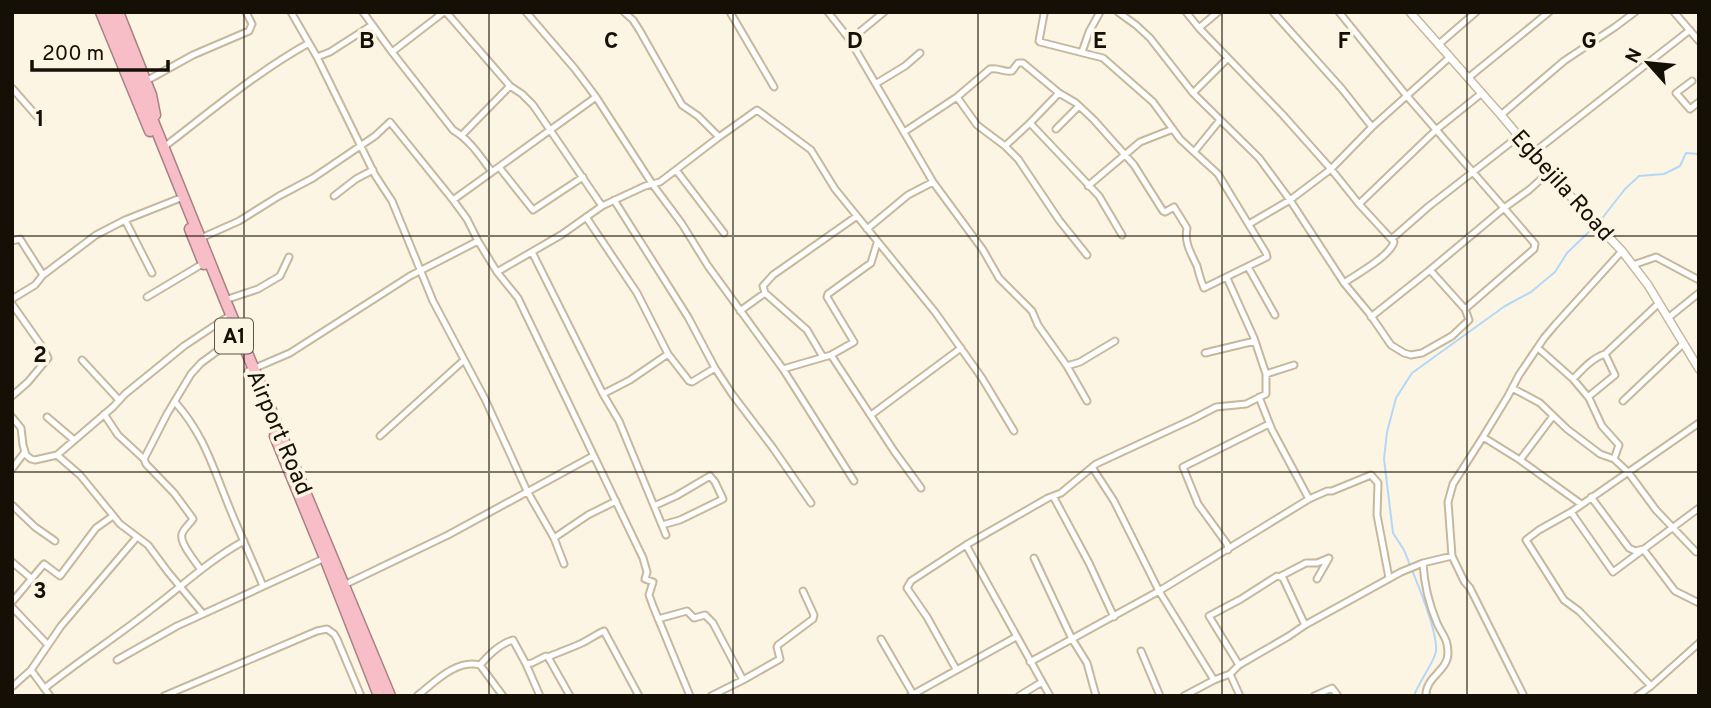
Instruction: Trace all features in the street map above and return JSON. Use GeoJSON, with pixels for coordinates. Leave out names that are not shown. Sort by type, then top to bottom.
{"type":"FeatureCollection","features":[{"type":"Feature","properties":{"kind":"highway"},"geometry":{"type":"LineString","coordinates":[[94,12],[140,124],[160,143]]}},
{"type":"Feature","properties":{"kind":"highway","name":"Airport Road"},"geometry":{"type":"LineString","coordinates":[[101,12],[160,143],[178,199],[226,318],[344,585],[372,665],[379,696]]}},
{"type":"Feature","properties":{"kind":"highway","name":"Airport Road"},"geometry":{"type":"LineString","coordinates":[[109,12],[325,558],[372,665],[390,696]]}},
{"type":"Feature","properties":{"kind":"highway"},"geometry":{"type":"LineString","coordinates":[[118,12],[152,95],[160,143]]}},
{"type":"Feature","properties":{"kind":"street"},"geometry":{"type":"LineString","coordinates":[[146,81],[193,55],[249,31],[252,24],[246,12]]}},
{"type":"Feature","properties":{"kind":"street"},"geometry":{"type":"LineString","coordinates":[[291,12],[373,170],[392,201],[433,301],[485,399],[527,491],[554,538],[565,564]]}},
{"type":"Feature","properties":{"kind":"street"},"geometry":{"type":"LineString","coordinates":[[373,12],[365,15],[392,52],[453,130],[473,147],[492,172]]}},
{"type":"Feature","properties":{"kind":"street"},"geometry":{"type":"LineString","coordinates":[[392,52],[445,12],[510,86],[533,105],[602,206]]}},
{"type":"Feature","properties":{"kind":"street"},"geometry":{"type":"LineString","coordinates":[[526,12],[596,97],[708,266],[783,369],[854,481]]}},
{"type":"Feature","properties":{"kind":"street"},"geometry":{"type":"LineString","coordinates":[[636,12],[627,14],[640,31],[682,105],[719,136]]}},
{"type":"Feature","properties":{"kind":"street"},"geometry":{"type":"LineString","coordinates":[[730,12],[774,87]]}},
{"type":"Feature","properties":{"kind":"street"},"geometry":{"type":"LineString","coordinates":[[828,12],[850,40],[877,83],[933,182],[983,250],[999,278],[1031,311],[1087,401]]}},
{"type":"Feature","properties":{"kind":"street"},"geometry":{"type":"LineString","coordinates":[[850,40],[884,12]]}},
{"type":"Feature","properties":{"kind":"street"},"geometry":{"type":"LineString","coordinates":[[1082,52],[1100,12]]}},
{"type":"Feature","properties":{"kind":"street"},"geometry":{"type":"LineString","coordinates":[[1118,12],[1150,38],[1193,93],[1259,158],[1290,200],[1344,284],[1391,345],[1411,355],[1422,353],[1452,336],[1469,320],[1465,309],[1430,270]]}},
{"type":"Feature","properties":{"kind":"street"},"geometry":{"type":"LineString","coordinates":[[1186,12],[1331,169],[1394,242],[1392,248],[1344,284]]}},
{"type":"Feature","properties":{"kind":"street"},"geometry":{"type":"LineString","coordinates":[[1199,28],[1218,12]]}},
{"type":"Feature","properties":{"kind":"street"},"geometry":{"type":"LineString","coordinates":[[1273,12],[1372,127]]}},
{"type":"Feature","properties":{"kind":"street"},"geometry":{"type":"LineString","coordinates":[[1339,12],[1406,95],[1535,244],[1534,250],[1465,309]]}},
{"type":"Feature","properties":{"kind":"street","name":"Egbejila Road"},"geometry":{"type":"LineString","coordinates":[[1410,12],[1549,172],[1622,251],[1648,285],[1699,369]]}},
{"type":"Feature","properties":{"kind":"street"},"geometry":{"type":"LineString","coordinates":[[1439,44],[1476,12]]}},
{"type":"Feature","properties":{"kind":"street"},"geometry":{"type":"LineString","coordinates":[[1468,78],[1549,12]]}},
{"type":"Feature","properties":{"kind":"street"},"geometry":{"type":"LineString","coordinates":[[1501,115],[1564,61],[1635,12]]}},
{"type":"Feature","properties":{"kind":"street"},"geometry":{"type":"LineString","coordinates":[[1674,12],[1699,40]]}},
{"type":"Feature","properties":{"kind":"street"},"geometry":{"type":"LineString","coordinates":[[904,132],[957,97],[990,69],[1012,71],[1021,62],[1094,120],[1135,165],[1163,211],[1174,207],[1187,228],[1187,247],[1205,288],[1267,257],[1218,174],[1180,139],[1153,102],[1103,58],[1039,41],[1043,13]]}},
{"type":"Feature","properties":{"kind":"street"},"geometry":{"type":"LineString","coordinates":[[317,58],[372,25]]}},
{"type":"Feature","properties":{"kind":"street"},"geometry":{"type":"LineString","coordinates":[[1533,153],[1690,30]]}},
{"type":"Feature","properties":{"kind":"street"},"geometry":{"type":"LineString","coordinates":[[160,143],[309,43]]}},
{"type":"Feature","properties":{"kind":"street"},"geometry":{"type":"LineString","coordinates":[[877,83],[920,53]]}},
{"type":"Feature","properties":{"kind":"street"},"geometry":{"type":"LineString","coordinates":[[1249,224],[1290,200],[1331,169],[1406,95],[1450,57]]}},
{"type":"Feature","properties":{"kind":"street"},"geometry":{"type":"LineString","coordinates":[[1193,93],[1228,58]]}},
{"type":"Feature","properties":{"kind":"street"},"geometry":{"type":"LineString","coordinates":[[1692,81],[1676,93],[1690,109],[1699,102]]}},
{"type":"Feature","properties":{"kind":"street"},"geometry":{"type":"LineString","coordinates":[[461,135],[510,86]]}},
{"type":"Feature","properties":{"kind":"street"},"geometry":{"type":"LineString","coordinates":[[12,88],[41,121]]}},
{"type":"Feature","properties":{"kind":"street"},"geometry":{"type":"LineString","coordinates":[[1005,146],[1059,93]]}},
{"type":"Feature","properties":{"kind":"street"},"geometry":{"type":"LineString","coordinates":[[1359,204],[1437,129],[1482,93]]}},
{"type":"Feature","properties":{"kind":"street"},"geometry":{"type":"LineString","coordinates":[[453,200],[596,97]]}},
{"type":"Feature","properties":{"kind":"street"},"geometry":{"type":"LineString","coordinates":[[957,97],[977,125],[1018,159],[1059,220],[1087,255]]}},
{"type":"Feature","properties":{"kind":"street"},"geometry":{"type":"LineString","coordinates":[[1056,129],[1079,106]]}},
{"type":"Feature","properties":{"kind":"street"},"geometry":{"type":"LineString","coordinates":[[497,272],[602,206],[660,182],[754,110],[761,111],[811,150],[835,190],[934,312],[982,377],[1014,431]]}},
{"type":"Feature","properties":{"kind":"street"},"geometry":{"type":"LineString","coordinates":[[1194,152],[1220,120]]}},
{"type":"Feature","properties":{"kind":"street"},"geometry":{"type":"LineString","coordinates":[[201,239],[239,221],[313,178],[392,122],[467,219],[497,272],[518,298],[643,558],[647,572],[645,579],[653,582],[649,595],[690,696]]}},
{"type":"Feature","properties":{"kind":"street"},"geometry":{"type":"LineString","coordinates":[[1030,123],[1099,196],[1122,234]]}},
{"type":"Feature","properties":{"kind":"street"},"geometry":{"type":"LineString","coordinates":[[1088,186],[1140,142],[1173,129]]}},
{"type":"Feature","properties":{"kind":"street"},"geometry":{"type":"LineString","coordinates":[[1391,237],[1519,136]]}},
{"type":"Feature","properties":{"kind":"street"},"geometry":{"type":"LineString","coordinates":[[499,167],[533,210],[583,177]]}},
{"type":"Feature","properties":{"kind":"street"},"geometry":{"type":"LineString","coordinates":[[334,196],[373,170]]}},
{"type":"Feature","properties":{"kind":"street"},"geometry":{"type":"LineString","coordinates":[[676,170],[724,233]]}},
{"type":"Feature","properties":{"kind":"street"},"geometry":{"type":"LineString","coordinates":[[1371,317],[1549,172]]}},
{"type":"Feature","properties":{"kind":"street"},"geometry":{"type":"LineString","coordinates":[[867,229],[908,195],[933,182]]}},
{"type":"Feature","properties":{"kind":"street"},"geometry":{"type":"LineString","coordinates":[[13,395],[48,358],[12,301],[96,235],[178,199]]}},
{"type":"Feature","properties":{"kind":"street"},"geometry":{"type":"LineString","coordinates":[[614,200],[688,317],[715,368],[811,503]]}},
{"type":"Feature","properties":{"kind":"street"},"geometry":{"type":"LineString","coordinates":[[823,357],[807,331],[765,293],[763,286],[773,275],[857,216]]}},
{"type":"Feature","properties":{"kind":"street"},"geometry":{"type":"LineString","coordinates":[[586,218],[637,293],[668,354],[689,381],[692,382],[715,368]]}},
{"type":"Feature","properties":{"kind":"street"},"geometry":{"type":"LineString","coordinates":[[125,220],[152,273]]}},
{"type":"Feature","properties":{"kind":"street"},"geometry":{"type":"LineString","coordinates":[[12,241],[20,239],[43,275]]}},
{"type":"Feature","properties":{"kind":"street"},"geometry":{"type":"LineString","coordinates":[[251,370],[290,354],[421,270],[478,241]]}},
{"type":"Feature","properties":{"kind":"street"},"geometry":{"type":"LineString","coordinates":[[783,369],[831,355],[854,342],[827,297],[871,263],[877,243]]}},
{"type":"Feature","properties":{"kind":"street"},"geometry":{"type":"LineString","coordinates":[[1524,696],[1452,556],[1448,509],[1450,494],[1453,484],[1523,368],[1555,324],[1622,251]]}},
{"type":"Feature","properties":{"kind":"street"},"geometry":{"type":"LineString","coordinates":[[532,252],[618,421],[666,535]]}},
{"type":"Feature","properties":{"kind":"street"},"geometry":{"type":"LineString","coordinates":[[225,300],[258,289],[280,276],[289,257]]}},
{"type":"Feature","properties":{"kind":"street"},"geometry":{"type":"LineString","coordinates":[[1633,265],[1656,257],[1699,280]]}},
{"type":"Feature","properties":{"kind":"street"},"geometry":{"type":"LineString","coordinates":[[148,297],[204,263]]}},
{"type":"Feature","properties":{"kind":"street"},"geometry":{"type":"LineString","coordinates":[[1248,267],[1275,316]]}},
{"type":"Feature","properties":{"kind":"street"},"geometry":{"type":"LineString","coordinates":[[956,669],[927,617],[907,588],[911,581],[967,545],[1061,493],[1092,467],[1216,407],[1246,404],[1266,394],[1266,374],[1255,341],[1227,278]]}},
{"type":"Feature","properties":{"kind":"street"},"geometry":{"type":"LineString","coordinates":[[740,311],[765,293]]}},
{"type":"Feature","properties":{"kind":"street"},"geometry":{"type":"LineString","coordinates":[[1668,318],[1699,293]]}},
{"type":"Feature","properties":{"kind":"street"},"geometry":{"type":"LineString","coordinates":[[1573,379],[1599,356],[1605,355],[1659,303]]}},
{"type":"Feature","properties":{"kind":"street"},"geometry":{"type":"LineString","coordinates":[[12,417],[21,428],[24,453],[31,459],[57,455],[184,346],[226,318]]}},
{"type":"Feature","properties":{"kind":"street"},"geometry":{"type":"LineString","coordinates":[[144,459],[191,374],[201,363],[235,338]]}},
{"type":"Feature","properties":{"kind":"street"},"geometry":{"type":"LineString","coordinates":[[1067,366],[1080,362],[1115,341]]}},
{"type":"Feature","properties":{"kind":"street"},"geometry":{"type":"LineString","coordinates":[[1205,353],[1255,341]]}},
{"type":"Feature","properties":{"kind":"street"},"geometry":{"type":"LineString","coordinates":[[1623,401],[1683,344]]}},
{"type":"Feature","properties":{"kind":"street"},"geometry":{"type":"LineString","coordinates":[[871,415],[961,348]]}},
{"type":"Feature","properties":{"kind":"street"},"geometry":{"type":"LineString","coordinates":[[1538,348],[1573,379],[1588,397],[1602,426],[1619,445],[1614,458]]}},
{"type":"Feature","properties":{"kind":"street"},"geometry":{"type":"LineString","coordinates":[[603,394],[630,380],[668,354]]}},
{"type":"Feature","properties":{"kind":"street"},"geometry":{"type":"LineString","coordinates":[[831,355],[921,488]]}},
{"type":"Feature","properties":{"kind":"street"},"geometry":{"type":"LineString","coordinates":[[1588,397],[1615,375],[1605,355]]}},
{"type":"Feature","properties":{"kind":"street"},"geometry":{"type":"LineString","coordinates":[[82,360],[119,400]]}},
{"type":"Feature","properties":{"kind":"street"},"geometry":{"type":"LineString","coordinates":[[380,436],[464,360]]}},
{"type":"Feature","properties":{"kind":"street"},"geometry":{"type":"LineString","coordinates":[[1266,374],[1294,365]]}},
{"type":"Feature","properties":{"kind":"street"},"geometry":{"type":"LineString","coordinates":[[1512,388],[1539,403],[1600,454],[1614,458],[1656,510],[1696,552]]}},
{"type":"Feature","properties":{"kind":"street"},"geometry":{"type":"LineString","coordinates":[[1259,397],[1269,424],[1309,499]]}},
{"type":"Feature","properties":{"kind":"street"},"geometry":{"type":"LineString","coordinates":[[175,402],[187,416],[208,451],[263,586]]}},
{"type":"Feature","properties":{"kind":"street"},"geometry":{"type":"LineString","coordinates":[[104,414],[118,435],[174,493],[192,519],[181,537],[201,570]]}},
{"type":"Feature","properties":{"kind":"street"},"geometry":{"type":"LineString","coordinates":[[1520,460],[1553,416]]}},
{"type":"Feature","properties":{"kind":"street"},"geometry":{"type":"LineString","coordinates":[[47,417],[74,440]]}},
{"type":"Feature","properties":{"kind":"street"},"geometry":{"type":"LineString","coordinates":[[1651,686],[1579,611],[1564,600],[1526,540],[1699,423]]}},
{"type":"Feature","properties":{"kind":"street"},"geometry":{"type":"LineString","coordinates":[[1228,550],[1227,544],[1198,504],[1183,467],[1269,424]]}},
{"type":"Feature","properties":{"kind":"street"},"geometry":{"type":"LineString","coordinates":[[1483,437],[1581,504]]}},
{"type":"Feature","properties":{"kind":"street"},"geometry":{"type":"LineString","coordinates":[[12,469],[24,453]]}},
{"type":"Feature","properties":{"kind":"street"},"geometry":{"type":"LineString","coordinates":[[57,455],[80,475],[120,524],[148,545],[203,614]]}},
{"type":"Feature","properties":{"kind":"street"},"geometry":{"type":"LineString","coordinates":[[344,585],[448,535],[593,456]]}},
{"type":"Feature","properties":{"kind":"street"},"geometry":{"type":"LineString","coordinates":[[1092,467],[1114,501],[1159,591],[1214,680]]}},
{"type":"Feature","properties":{"kind":"street"},"geometry":{"type":"LineString","coordinates":[[1030,662],[1159,591],[1309,499],[1371,475],[1378,483],[1377,515],[1389,578]]}},
{"type":"Feature","properties":{"kind":"street"},"geometry":{"type":"LineString","coordinates":[[654,506],[710,477],[723,499],[680,520],[662,525]]}},
{"type":"Feature","properties":{"kind":"street"},"geometry":{"type":"LineString","coordinates":[[1053,496],[1114,617]]}},
{"type":"Feature","properties":{"kind":"street"},"geometry":{"type":"LineString","coordinates":[[1591,497],[1629,548],[1635,551],[1644,549]]}},
{"type":"Feature","properties":{"kind":"street"},"geometry":{"type":"LineString","coordinates":[[554,538],[588,515],[616,501]]}},
{"type":"Feature","properties":{"kind":"street"},"geometry":{"type":"LineString","coordinates":[[12,505],[35,527],[55,541]]}},
{"type":"Feature","properties":{"kind":"street"},"geometry":{"type":"LineString","coordinates":[[1570,512],[1613,572],[1699,508]]}},
{"type":"Feature","properties":{"kind":"street"},"geometry":{"type":"LineString","coordinates":[[47,645],[12,604],[44,565],[60,576],[96,528],[113,516]]}},
{"type":"Feature","properties":{"kind":"street"},"geometry":{"type":"LineString","coordinates":[[12,687],[31,670],[61,626],[137,537]]}},
{"type":"Feature","properties":{"kind":"street"},"geometry":{"type":"LineString","coordinates":[[45,688],[150,611],[224,552],[244,541]]}},
{"type":"Feature","properties":{"kind":"street"},"geometry":{"type":"LineString","coordinates":[[967,545],[1050,696]]}},
{"type":"Feature","properties":{"kind":"street"},"geometry":{"type":"LineString","coordinates":[[1644,549],[1675,590],[1699,603]]}},
{"type":"Feature","properties":{"kind":"street"},"geometry":{"type":"LineString","coordinates":[[1184,696],[1230,674],[1239,665],[1305,625],[1389,578],[1423,563],[1452,556]]}},
{"type":"Feature","properties":{"kind":"street"},"geometry":{"type":"LineString","coordinates":[[117,660],[177,626],[325,558]]}},
{"type":"Feature","properties":{"kind":"street"},"geometry":{"type":"LineString","coordinates":[[1034,558],[1072,639],[1087,663],[1096,696]]}},
{"type":"Feature","properties":{"kind":"street"},"geometry":{"type":"LineString","coordinates":[[1239,665],[1209,616],[1277,576],[1306,563],[1317,563],[1329,558],[1317,579]]}},
{"type":"Feature","properties":{"kind":"street"},"geometry":{"type":"LineString","coordinates":[[12,562],[32,579]]}},
{"type":"Feature","properties":{"kind":"street"},"geometry":{"type":"LineString","coordinates":[[1423,563],[1434,614],[1441,632],[1448,640],[1449,658],[1431,678],[1426,696]]}},
{"type":"Feature","properties":{"kind":"street"},"geometry":{"type":"LineString","coordinates":[[1281,576],[1305,625]]}},
{"type":"Feature","properties":{"kind":"street"},"geometry":{"type":"LineString","coordinates":[[710,696],[743,681],[778,660],[781,656],[778,645],[813,619],[814,615],[803,591]]}},
{"type":"Feature","properties":{"kind":"street"},"geometry":{"type":"LineString","coordinates":[[658,619],[687,611],[694,618],[705,615],[713,623],[743,681]]}},
{"type":"Feature","properties":{"kind":"street"},"geometry":{"type":"LineString","coordinates":[[164,696],[327,629],[337,639],[361,696]]}},
{"type":"Feature","properties":{"kind":"street"},"geometry":{"type":"LineString","coordinates":[[526,664],[582,643],[604,631],[639,696]]}},
{"type":"Feature","properties":{"kind":"street"},"geometry":{"type":"LineString","coordinates":[[881,639],[912,695],[1016,637]]}},
{"type":"Feature","properties":{"kind":"street"},"geometry":{"type":"LineString","coordinates":[[480,665],[506,642],[513,640],[540,696]]}},
{"type":"Feature","properties":{"kind":"street"},"geometry":{"type":"LineString","coordinates":[[1637,696],[1699,643]]}},
{"type":"Feature","properties":{"kind":"street"},"geometry":{"type":"LineString","coordinates":[[1141,651],[1158,695]]}},
{"type":"Feature","properties":{"kind":"street"},"geometry":{"type":"LineString","coordinates":[[548,657],[570,696]]}},
{"type":"Feature","properties":{"kind":"street"},"geometry":{"type":"LineString","coordinates":[[417,696],[433,682],[469,663],[480,665],[503,696]]}},
{"type":"Feature","properties":{"kind":"street"},"geometry":{"type":"LineString","coordinates":[[31,670],[50,696]]}},
{"type":"Feature","properties":{"kind":"street"},"geometry":{"type":"LineString","coordinates":[[12,674],[19,680]]}},
{"type":"Feature","properties":{"kind":"street"},"geometry":{"type":"LineString","coordinates":[[1230,674],[1241,696]]}},
{"type":"Feature","properties":{"kind":"street"},"geometry":{"type":"LineString","coordinates":[[1020,696],[1042,682]]}},
{"type":"Feature","properties":{"kind":"street"},"geometry":{"type":"LineString","coordinates":[[1314,696],[1332,688],[1338,696]]}},
{"type":"Feature","properties":{"kind":"waterway"},"geometry":{"type":"LineString","coordinates":[[1600,221],[1639,176],[1664,174],[1680,166],[1686,153],[1699,154]]}},
{"type":"Feature","properties":{"kind":"waterway"},"geometry":{"type":"LineString","coordinates":[[1410,565],[1393,533],[1384,459],[1387,432],[1396,398],[1412,373],[1505,306],[1531,292],[1555,272],[1567,253],[1594,227]]}},
{"type":"Feature","properties":{"kind":"waterway"},"geometry":{"type":"LineString","coordinates":[[1412,570],[1436,643],[1433,660],[1414,696]]}}]}
